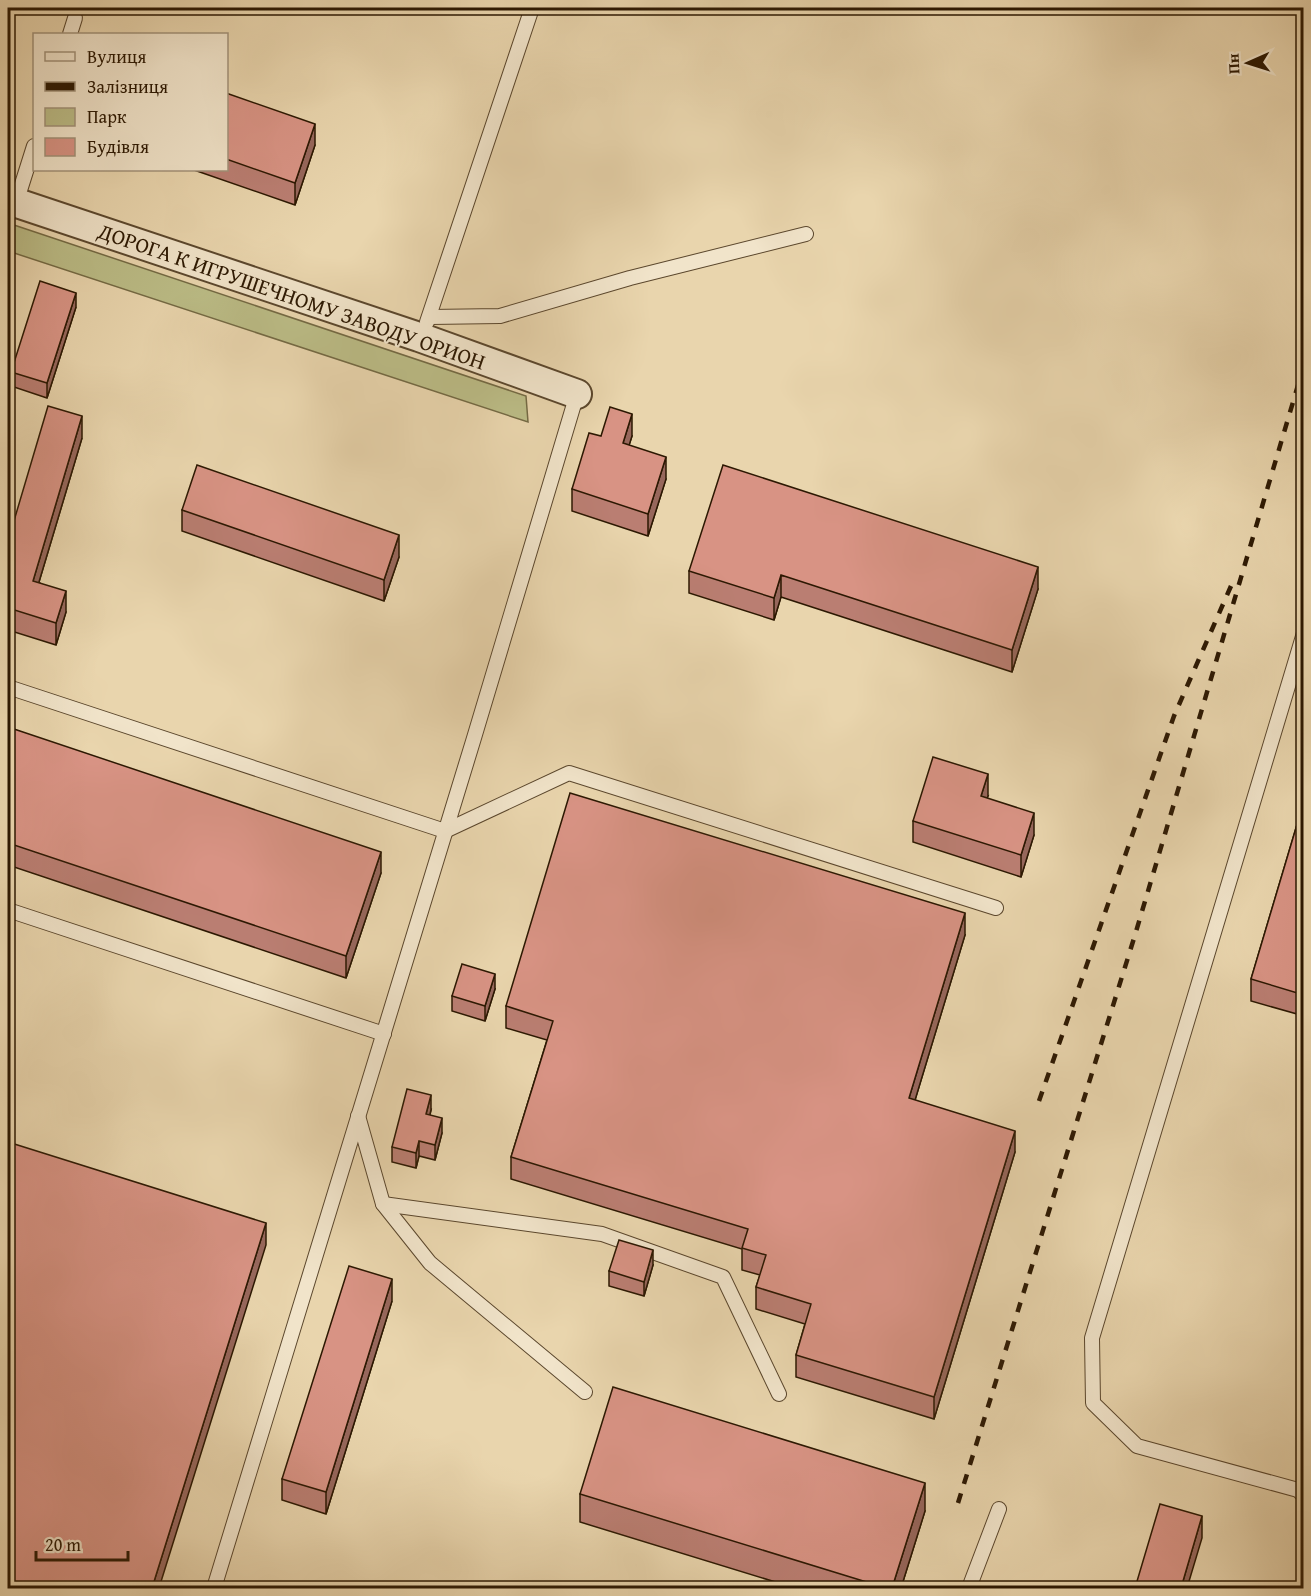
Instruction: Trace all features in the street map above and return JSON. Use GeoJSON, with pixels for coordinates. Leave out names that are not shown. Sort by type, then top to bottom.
{"type":"FeatureCollection","features":[{"type":"Feature","properties":{"kind":"street","name":"ДОРОГА К ИГРУШЕЧНОМУ ЗАВОДУ ОРИОН"},"geometry":{"type":"LineString","coordinates":[[12,201],[424,327],[577,394]]}},
{"type":"Feature","properties":{"kind":"lane"},"geometry":{"type":"LineString","coordinates":[[532,8],[424,327],[500,316],[630,278],[806,234]]}},
{"type":"Feature","properties":{"kind":"lane"},"geometry":{"type":"LineString","coordinates":[[70,33],[75,18]]}},
{"type":"Feature","properties":{"kind":"lane"},"geometry":{"type":"LineString","coordinates":[[12,201],[33,148]]}},
{"type":"Feature","properties":{"kind":"lane"},"geometry":{"type":"LineString","coordinates":[[214,1588],[577,394]]}},
{"type":"Feature","properties":{"kind":"lane"},"geometry":{"type":"LineString","coordinates":[[1304,633],[1092,1338],[1093,1403],[1137,1446],[1298,1490],[1304,1496]]}},
{"type":"Feature","properties":{"kind":"lane"},"geometry":{"type":"LineString","coordinates":[[8,687],[445,831],[569,773],[996,908]]}},
{"type":"Feature","properties":{"kind":"lane"},"geometry":{"type":"LineString","coordinates":[[8,910],[384,1034]]}},
{"type":"Feature","properties":{"kind":"lane"},"geometry":{"type":"LineString","coordinates":[[358,1116],[383,1204],[430,1263],[585,1392]]}},
{"type":"Feature","properties":{"kind":"lane"},"geometry":{"type":"LineString","coordinates":[[383,1204],[602,1234],[723,1277],[779,1394]]}},
{"type":"Feature","properties":{"kind":"lane"},"geometry":{"type":"LineString","coordinates":[[969,1588],[999,1509]]}},
{"type":"Feature","properties":{"kind":"green space"},"geometry":{"type":"Polygon","coordinates":[[[8,223],[526,396],[528,422],[8,251],[8,223]]]}},
{"type":"Feature","properties":{"kind":"building"},"geometry":{"type":"Polygon","coordinates":[[[228,94],[315,124],[295,183],[228,160],[228,94]]]}},
{"type":"Feature","properties":{"kind":"building"},"geometry":{"type":"Polygon","coordinates":[[[40,281],[76,293],[47,383],[11,372],[40,281]]]}},
{"type":"Feature","properties":{"kind":"building"},"geometry":{"type":"Polygon","coordinates":[[[48,406],[82,416],[33,581],[66,591],[56,623],[8,608],[8,541],[48,406]]]}},
{"type":"Feature","properties":{"kind":"building"},"geometry":{"type":"Polygon","coordinates":[[[610,407],[632,414],[623,443],[666,457],[648,514],[572,489],[589,433],[601,436],[610,407]]]}},
{"type":"Feature","properties":{"kind":"building"},"geometry":{"type":"Polygon","coordinates":[[[197,465],[399,535],[384,580],[182,510],[197,465]]]}},
{"type":"Feature","properties":{"kind":"building"},"geometry":{"type":"Polygon","coordinates":[[[723,465],[1038,567],[1012,650],[781,575],[774,598],[689,571],[723,465]]]}},
{"type":"Feature","properties":{"kind":"building"},"geometry":{"type":"Polygon","coordinates":[[[8,727],[381,852],[346,956],[8,843],[8,727]]]}},
{"type":"Feature","properties":{"kind":"building"},"geometry":{"type":"Polygon","coordinates":[[[933,757],[988,774],[981,796],[1034,813],[1021,855],[913,821],[933,757]]]}},
{"type":"Feature","properties":{"kind":"building"},"geometry":{"type":"Polygon","coordinates":[[[570,793],[965,913],[909,1098],[1015,1131],[934,1397],[796,1355],[811,1304],[756,1287],[766,1255],[742,1248],[748,1229],[511,1157],[553,1021],[506,1006],[570,793]]]}},
{"type":"Feature","properties":{"kind":"building"},"geometry":{"type":"Polygon","coordinates":[[[1304,801],[1304,995],[1251,979],[1304,801]]]}},
{"type":"Feature","properties":{"kind":"building"},"geometry":{"type":"Polygon","coordinates":[[[462,964],[495,974],[485,1006],[452,996],[462,964]]]}},
{"type":"Feature","properties":{"kind":"building"},"geometry":{"type":"Polygon","coordinates":[[[407,1089],[431,1095],[426,1114],[442,1118],[435,1145],[419,1141],[416,1153],[392,1147],[407,1089]]]}},
{"type":"Feature","properties":{"kind":"building"},"geometry":{"type":"Polygon","coordinates":[[[8,1142],[266,1223],[152,1588],[8,1588],[8,1142]]]}},
{"type":"Feature","properties":{"kind":"building"},"geometry":{"type":"Polygon","coordinates":[[[619,1240],[653,1250],[644,1282],[609,1271],[619,1240]]]}},
{"type":"Feature","properties":{"kind":"building"},"geometry":{"type":"Polygon","coordinates":[[[349,1266],[392,1279],[326,1492],[282,1479],[349,1266]]]}},
{"type":"Feature","properties":{"kind":"building"},"geometry":{"type":"Polygon","coordinates":[[[613,1387],[925,1483],[892,1588],[580,1494],[613,1387]]]}},
{"type":"Feature","properties":{"kind":"building"},"geometry":{"type":"Polygon","coordinates":[[[1160,1504],[1202,1516],[1181,1588],[1135,1588],[1160,1504]]]}},
{"type":"Feature","properties":{"kind":"railway"},"geometry":{"type":"LineString","coordinates":[[958,1503],[1135,935],[1304,365]]}},
{"type":"Feature","properties":{"kind":"railway"},"geometry":{"type":"LineString","coordinates":[[1039,1101],[1174,716],[1231,586]]}}]}
